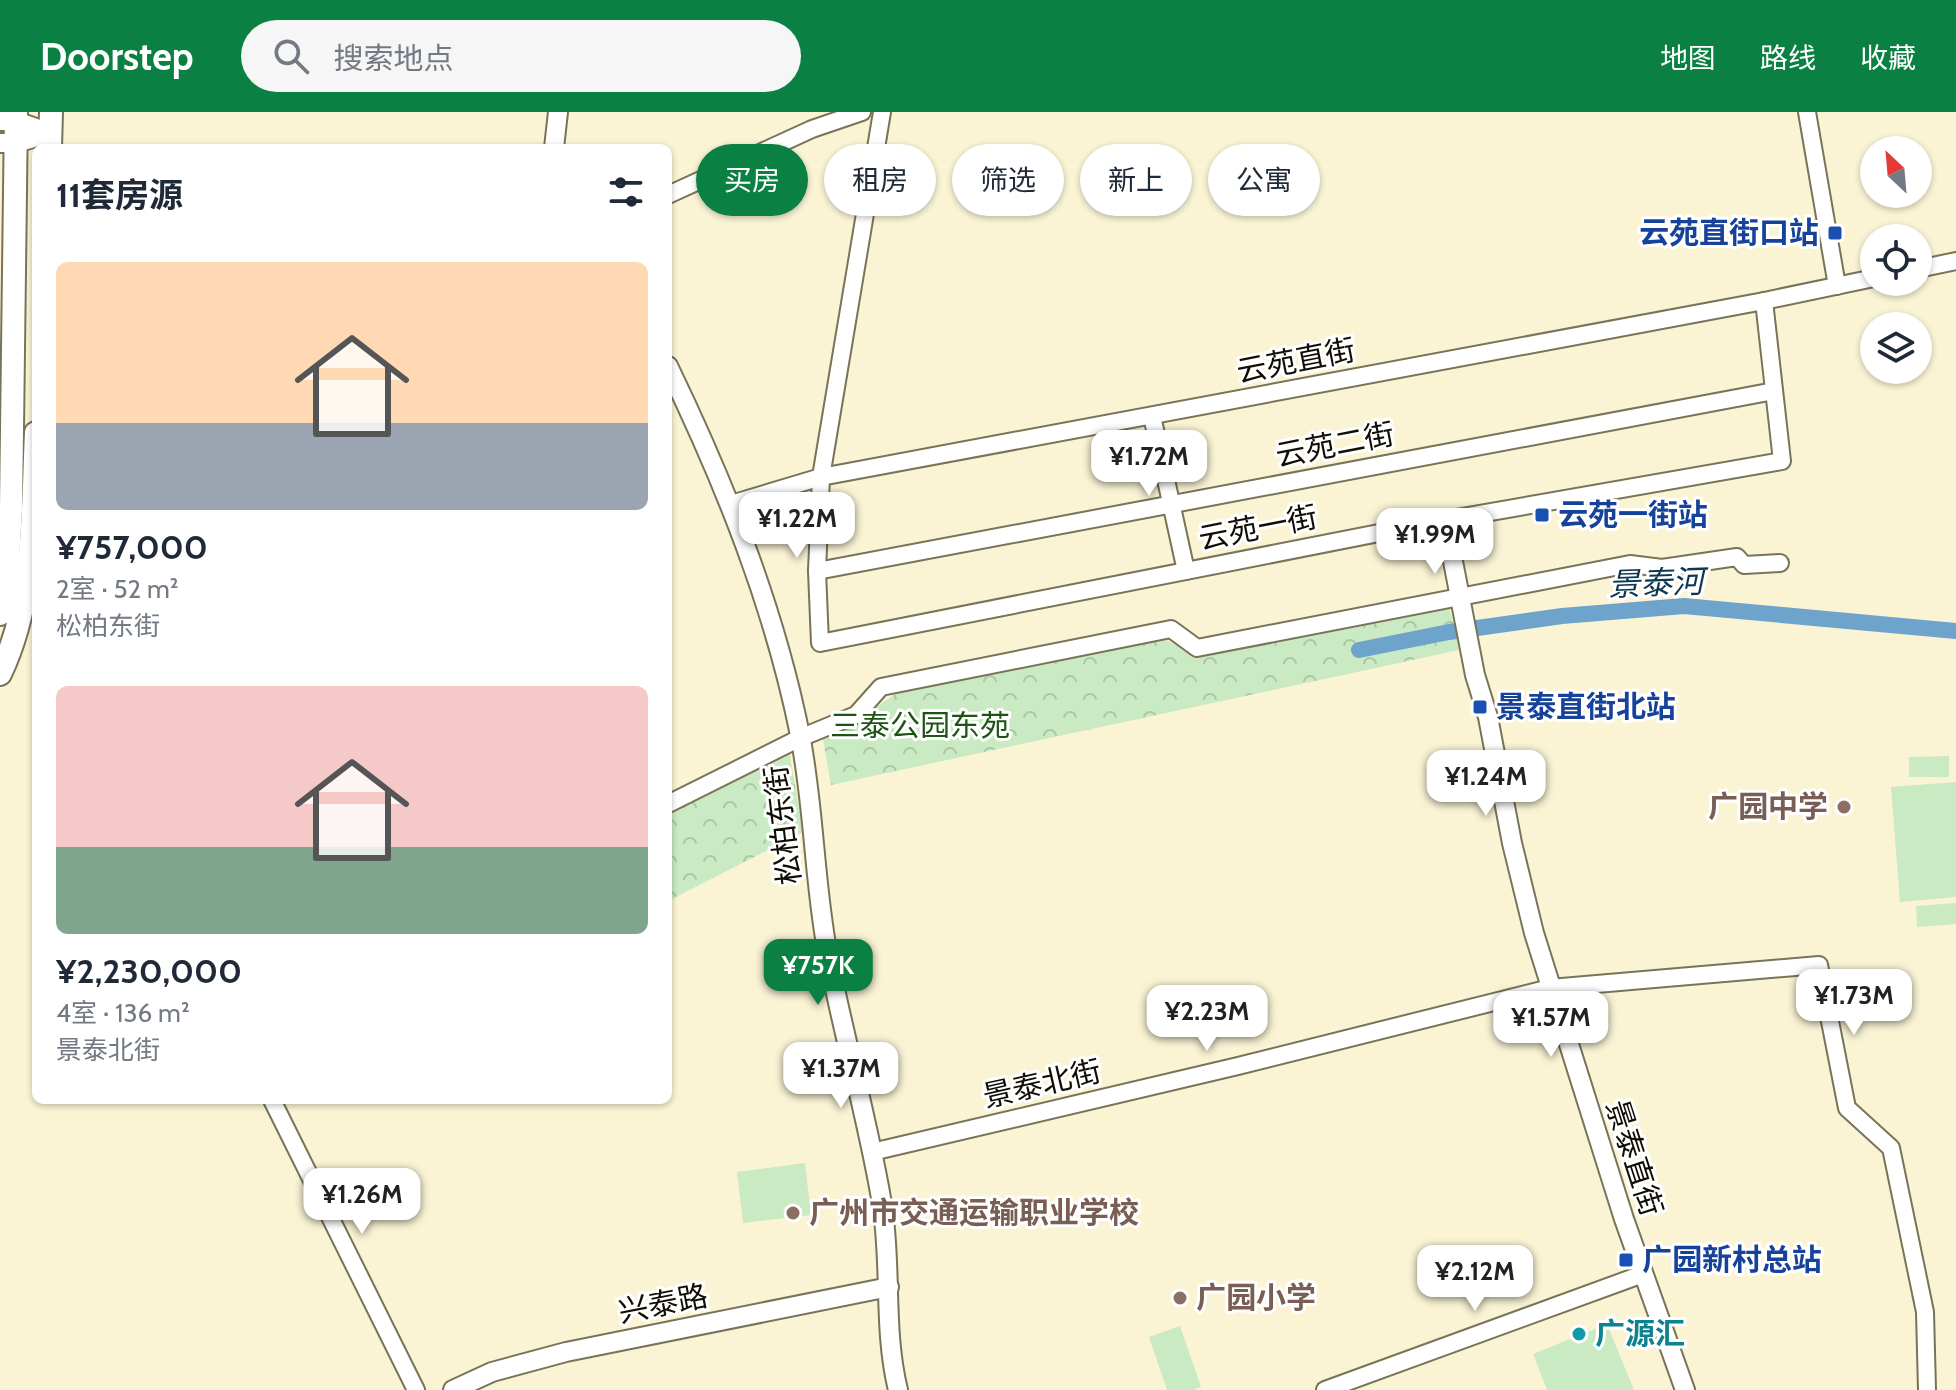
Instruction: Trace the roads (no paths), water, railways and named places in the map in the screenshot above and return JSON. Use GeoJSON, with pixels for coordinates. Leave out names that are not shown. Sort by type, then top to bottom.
{"type":"FeatureCollection","features":[{"type":"Feature","properties":{"kind":"main road"},"geometry":{"type":"LineString","coordinates":[[0,614],[7,577],[11,509],[16,223],[10,128]]}},
{"type":"Feature","properties":{"kind":"main road"},"geometry":{"type":"LineString","coordinates":[[0,197],[16,223]]}},
{"type":"Feature","properties":{"kind":"main road"},"geometry":{"type":"LineString","coordinates":[[0,674],[18,629],[26,596],[32,498]]}},
{"type":"Feature","properties":{"kind":"street"},"geometry":{"type":"LineString","coordinates":[[554,144],[558,112]]}},
{"type":"Feature","properties":{"kind":"street"},"geometry":{"type":"LineString","coordinates":[[672,193],[812,129],[862,112]]}},
{"type":"Feature","properties":{"kind":"street"},"geometry":{"type":"LineString","coordinates":[[817,571],[821,477],[882,112]]}},
{"type":"Feature","properties":{"kind":"street"},"geometry":{"type":"LineString","coordinates":[[1807,112],[1837,286]]}},
{"type":"Feature","properties":{"kind":"street"},"geometry":{"type":"LineString","coordinates":[[10,128],[50,131]]}},
{"type":"Feature","properties":{"kind":"street"},"geometry":{"type":"LineString","coordinates":[[1932,266],[1956,261]]}},
{"type":"Feature","properties":{"kind":"street","name":"云苑直街"},"geometry":{"type":"LineString","coordinates":[[731,504],[821,477],[1860,281]]}},
{"type":"Feature","properties":{"kind":"street"},"geometry":{"type":"LineString","coordinates":[[1764,301],[1774,391]]}},
{"type":"Feature","properties":{"kind":"street","name":"松柏东街"},"geometry":{"type":"LineString","coordinates":[[672,375],[731,504],[776,638],[800,738],[827,947],[886,1229],[891,1344],[898,1390]]}},
{"type":"Feature","properties":{"kind":"street","name":"云苑二街"},"geometry":{"type":"LineString","coordinates":[[817,571],[1774,391]]}},
{"type":"Feature","properties":{"kind":"street","name":"云苑一街"},"geometry":{"type":"LineString","coordinates":[[817,571],[820,643],[1445,520],[1782,461],[1774,391]]}},
{"type":"Feature","properties":{"kind":"street"},"geometry":{"type":"LineString","coordinates":[[1152,416],[1186,571]]}},
{"type":"Feature","properties":{"kind":"street","name":"景泰直街"},"geometry":{"type":"LineString","coordinates":[[1445,520],[1512,843],[1550,988],[1643,1274],[1685,1390]]}},
{"type":"Feature","properties":{"kind":"street"},"geometry":{"type":"LineString","coordinates":[[672,802],[800,738],[856,715],[881,687],[1171,629],[1197,648],[1630,564],[1662,568],[1737,557],[1744,565],[1780,563]]}},
{"type":"Feature","properties":{"kind":"street","name":"景泰北街"},"geometry":{"type":"LineString","coordinates":[[872,1152],[1147,1088],[1550,988],[1819,965],[1847,1108],[1891,1148],[1925,1312],[1927,1390]]}},
{"type":"Feature","properties":{"kind":"street"},"geometry":{"type":"LineString","coordinates":[[274,1104],[416,1390]]}},
{"type":"Feature","properties":{"kind":"street"},"geometry":{"type":"LineString","coordinates":[[1325,1390],[1643,1274]]}},
{"type":"Feature","properties":{"kind":"street","name":"兴泰路"},"geometry":{"type":"LineString","coordinates":[[453,1390],[492,1372],[566,1352],[889,1287]]}},
{"type":"Feature","properties":{"kind":"waterway","name":"景泰河"},"geometry":{"type":"LineString","coordinates":[[1359,650],[1449,632],[1562,616],[1684,606],[1956,631]]}},
{"type":"Feature","properties":{"kind":"place","name":"云苑直街口站"},"geometry":{"type":"Point","coordinates":[1835,233]}},
{"type":"Feature","properties":{"kind":"place","name":"云苑一街站"},"geometry":{"type":"Point","coordinates":[1542,515]}},
{"type":"Feature","properties":{"kind":"place","name":"景泰直街北站"},"geometry":{"type":"Point","coordinates":[1480,707]}},
{"type":"Feature","properties":{"kind":"place","name":"广园中学"},"geometry":{"type":"Point","coordinates":[1844,807]}},
{"type":"Feature","properties":{"kind":"place","name":"广州市交通运输职业学校"},"geometry":{"type":"Point","coordinates":[793,1213]}},
{"type":"Feature","properties":{"kind":"place","name":"广园新村总站"},"geometry":{"type":"Point","coordinates":[1626,1260]}},
{"type":"Feature","properties":{"kind":"place","name":"广园小学"},"geometry":{"type":"Point","coordinates":[1180,1298]}},
{"type":"Feature","properties":{"kind":"place","name":"广源汇"},"geometry":{"type":"Point","coordinates":[1579,1334]}},
{"type":"Feature","properties":{"kind":"park label","name":"三泰公园东苑"},"geometry":{"type":"Point","coordinates":[920,726]}}]}
